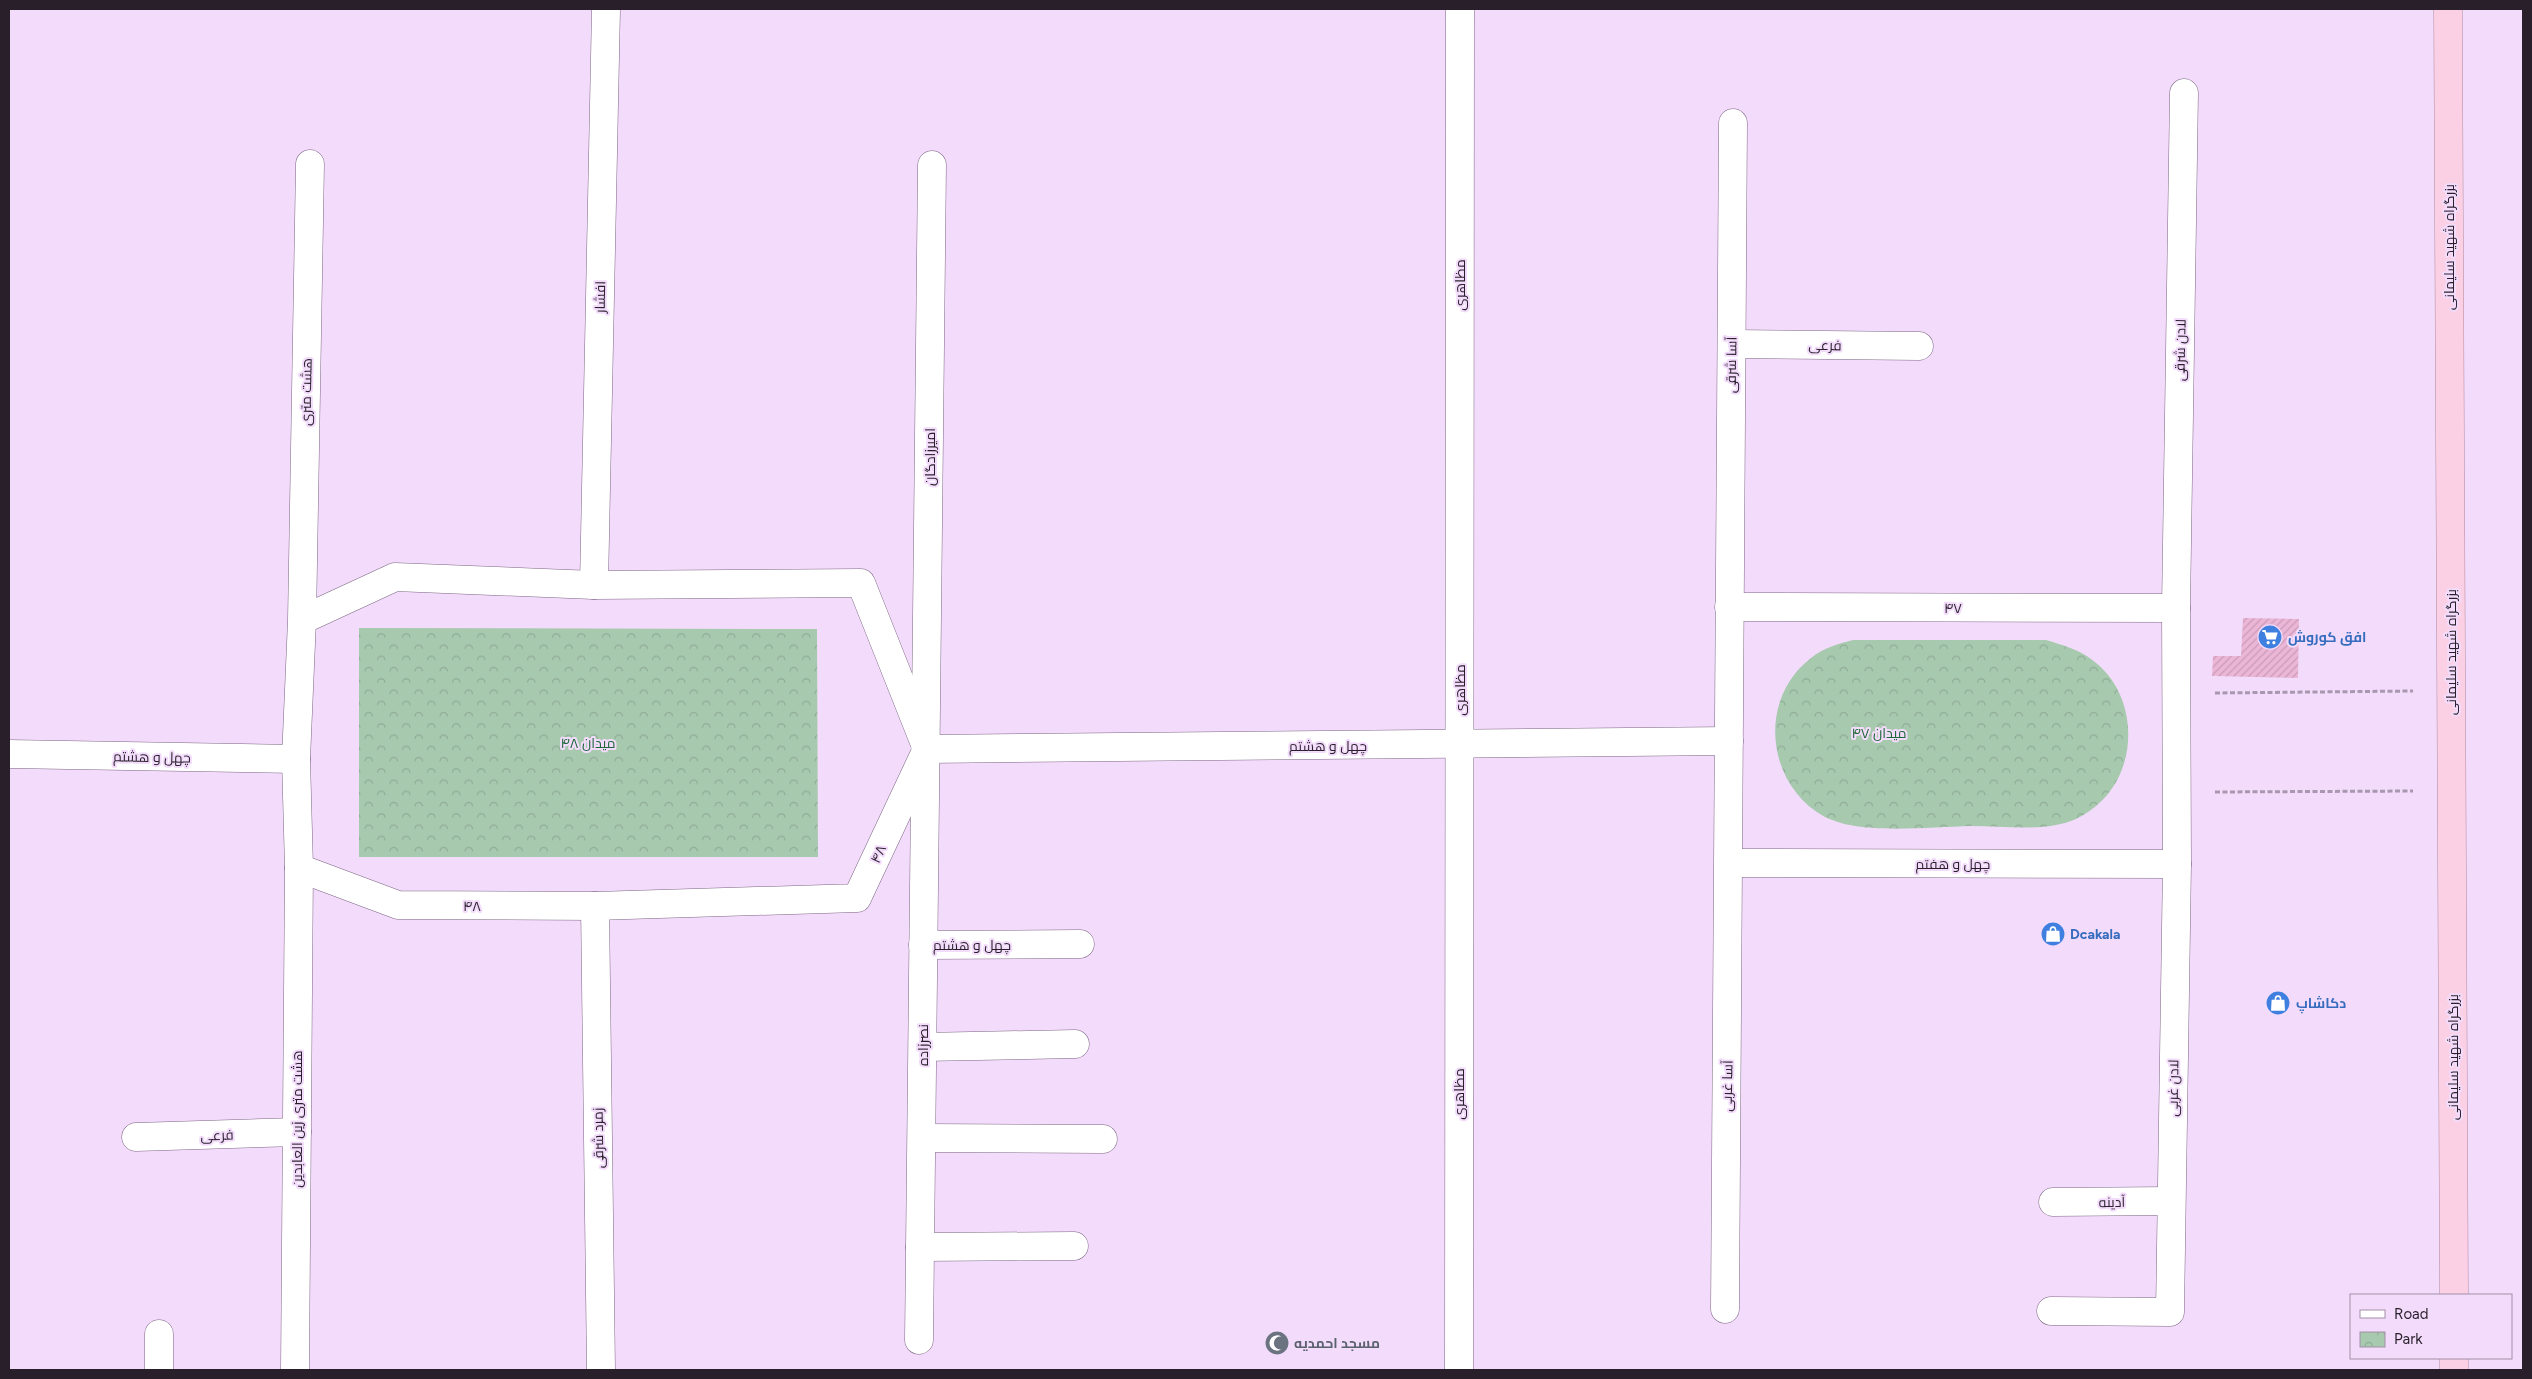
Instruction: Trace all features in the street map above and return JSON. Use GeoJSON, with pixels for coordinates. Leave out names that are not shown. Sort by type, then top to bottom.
{"type":"FeatureCollection","features":[{"type":"Feature","properties":{"kind":"highway","name":"بزرگراه شهید سلیمانی"},"geometry":{"type":"LineString","coordinates":[[2448,9],[2454,1294]]}},
{"type":"Feature","properties":{"kind":"street","name":"افشار"},"geometry":{"type":"LineString","coordinates":[[594,585],[606,9]]}},
{"type":"Feature","properties":{"kind":"street","name":"مظاهری"},"geometry":{"type":"LineString","coordinates":[[1459,1370],[1460,9]]}},
{"type":"Feature","properties":{"kind":"street","name":"لادن شرقی"},"geometry":{"type":"LineString","coordinates":[[2176,693],[2184,93]]}},
{"type":"Feature","properties":{"kind":"street","name":"آسا شرقی"},"geometry":{"type":"LineString","coordinates":[[1729,741],[1733,123]]}},
{"type":"Feature","properties":{"kind":"street","name":"هشت متری"},"geometry":{"type":"LineString","coordinates":[[302,620],[310,164]]}},
{"type":"Feature","properties":{"kind":"street","name":"امیرزادگان"},"geometry":{"type":"LineString","coordinates":[[927,749],[932,166]]}},
{"type":"Feature","properties":{"kind":"street","name":"فرعی"},"geometry":{"type":"LineString","coordinates":[[1732,344],[1919,346]]}},
{"type":"Feature","properties":{"kind":"street"},"geometry":{"type":"LineString","coordinates":[[299,868],[296,759],[302,620],[395,577],[594,585],[861,583],[927,749]]}},
{"type":"Feature","properties":{"kind":"street","name":"۴۷"},"geometry":{"type":"LineString","coordinates":[[1729,607],[2176,608]]}},
{"type":"Feature","properties":{"kind":"street","name":"لادن غربی"},"geometry":{"type":"LineString","coordinates":[[2051,1311],[2170,1312],[2177,864],[2176,693]]}},
{"type":"Feature","properties":{"kind":"street","name":"چهل و هشتم"},"geometry":{"type":"LineString","coordinates":[[927,749],[1729,741]]}},
{"type":"Feature","properties":{"kind":"street","name":"آسا غربی"},"geometry":{"type":"LineString","coordinates":[[1724,1309],[1729,741]]}},
{"type":"Feature","properties":{"kind":"street","name":"۴۸"},"geometry":{"type":"LineString","coordinates":[[299,868],[398,906],[595,906],[857,898],[927,749]]}},
{"type":"Feature","properties":{"kind":"street","name":"نصرزاده"},"geometry":{"type":"LineString","coordinates":[[919,1340],[927,749]]}},
{"type":"Feature","properties":{"kind":"street","name":"چهل و هشتم"},"geometry":{"type":"LineString","coordinates":[[9,754],[296,759]]}},
{"type":"Feature","properties":{"kind":"street","name":"چهل و هفتم"},"geometry":{"type":"LineString","coordinates":[[1729,863],[2177,864]]}},
{"type":"Feature","properties":{"kind":"street","name":"هشت متری زین العابدین"},"geometry":{"type":"LineString","coordinates":[[295,1370],[299,868]]}},
{"type":"Feature","properties":{"kind":"street","name":"زمرد شرقی"},"geometry":{"type":"LineString","coordinates":[[595,906],[601,1370]]}},
{"type":"Feature","properties":{"kind":"street","name":"چهل و هشتم"},"geometry":{"type":"LineString","coordinates":[[923,945],[1080,944]]}},
{"type":"Feature","properties":{"kind":"street"},"geometry":{"type":"LineString","coordinates":[[923,1047],[1075,1044]]}},
{"type":"Feature","properties":{"kind":"street","name":"فرعی"},"geometry":{"type":"LineString","coordinates":[[136,1137],[297,1132]]}},
{"type":"Feature","properties":{"kind":"street"},"geometry":{"type":"LineString","coordinates":[[923,1138],[1103,1140]]}},
{"type":"Feature","properties":{"kind":"street","name":"آدینه"},"geometry":{"type":"LineString","coordinates":[[2053,1202],[2171,1201]]}},
{"type":"Feature","properties":{"kind":"street"},"geometry":{"type":"LineString","coordinates":[[920,1247],[1074,1246]]}},
{"type":"Feature","properties":{"kind":"street"},"geometry":{"type":"LineString","coordinates":[[159,1334],[160,1370]]}},
{"type":"Feature","properties":{"kind":"path"},"geometry":{"type":"LineString","coordinates":[[2176,693],[2451,691]]}},
{"type":"Feature","properties":{"kind":"path"},"geometry":{"type":"LineString","coordinates":[[2176,792],[2452,791]]}},
{"type":"Feature","properties":{"kind":"green space","name":"میدان ۴۸"},"geometry":{"type":"Polygon","coordinates":[[[359,628],[817,629],[818,857],[359,857],[359,628]]]}},
{"type":"Feature","properties":{"kind":"green space","name":"میدان ۴۷"},"geometry":{"type":"Polygon","coordinates":[[[1853,640],[2046,640],[2081,653],[2091,659],[2105,672],[2116,687],[2124,704],[2128,723],[2128,742],[2125,760],[2118,778],[2108,794],[2089,811],[2071,821],[2043,827],[1878,828],[1837,822],[1825,817],[1805,803],[1790,784],[1780,763],[1776,741],[1776,718],[1782,696],[1794,675],[1811,658],[1821,652],[1853,640]]]}},
{"type":"Feature","properties":{"kind":"building","name":"افق کوروش"},"geometry":{"type":"Polygon","coordinates":[[[2243,618],[2299,619],[2298,678],[2212,676],[2213,656],[2241,656],[2243,618]]]}},
{"type":"Feature","properties":{"kind":"place","name":"افق کوروش"},"geometry":{"type":"Point","coordinates":[2270,637]}},
{"type":"Feature","properties":{"kind":"place","name":"Dcakala"},"geometry":{"type":"Point","coordinates":[2053,934]}},
{"type":"Feature","properties":{"kind":"place","name":"دکاشاپ"},"geometry":{"type":"Point","coordinates":[2278,1003]}},
{"type":"Feature","properties":{"kind":"place","name":"مسجد احمدیه"},"geometry":{"type":"Point","coordinates":[1277,1343]}}]}
